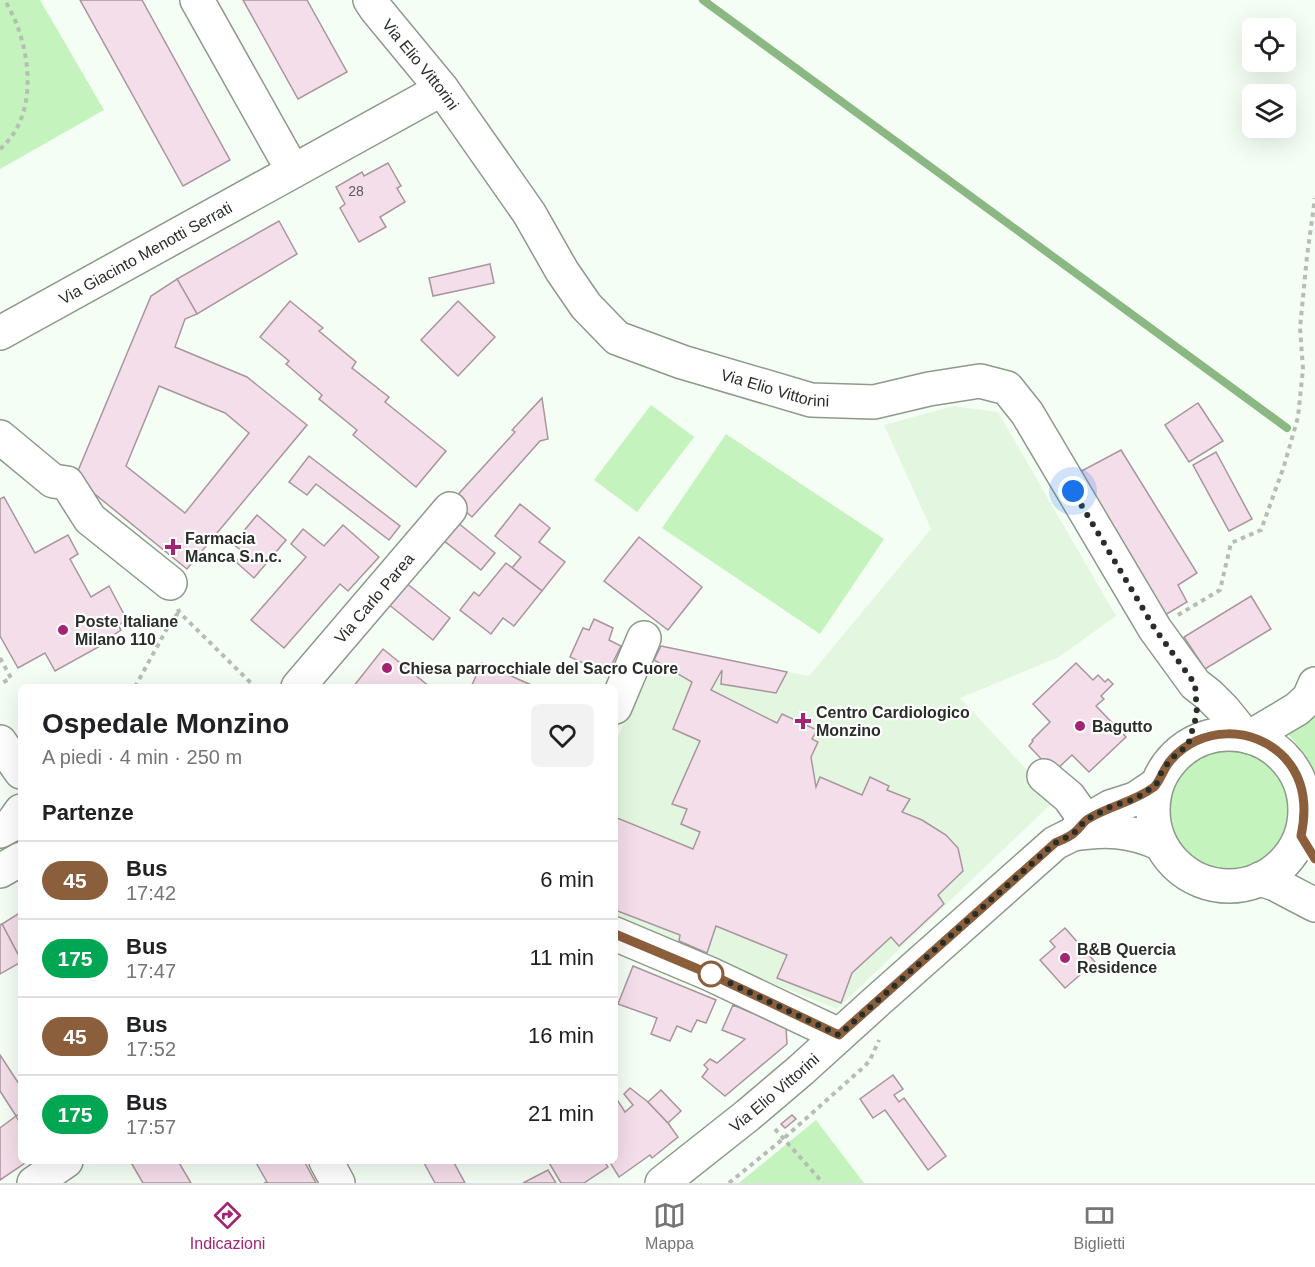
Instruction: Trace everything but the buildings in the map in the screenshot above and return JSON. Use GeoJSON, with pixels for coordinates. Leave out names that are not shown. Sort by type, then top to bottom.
{"type":"FeatureCollection","features":[{"type":"Feature","properties":{"kind":"main road"},"geometry":{"type":"LineString","coordinates":[[197,0],[293,171]]}},
{"type":"Feature","properties":{"kind":"main road","name":"Via Elio Vittorini"},"geometry":{"type":"LineString","coordinates":[[370,0],[442,89],[529,213],[562,271],[586,306],[617,339],[682,362],[811,400],[874,402],[929,389],[980,381],[1007,388],[1027,413],[1155,629],[1195,684],[1224,710],[1246,736]]}},
{"type":"Feature","properties":{"kind":"main road","name":"Via Giacinto Menotti Serrati"},"geometry":{"type":"LineString","coordinates":[[0,333],[442,89]]}},
{"type":"Feature","properties":{"kind":"main road"},"geometry":{"type":"LineString","coordinates":[[0,437],[53,481],[67,483],[90,519],[174,597]]}},
{"type":"Feature","properties":{"kind":"main road","name":"Via Carlo Parea"},"geometry":{"type":"LineString","coordinates":[[301,684],[450,509]]}},
{"type":"Feature","properties":{"kind":"main road"},"geometry":{"type":"LineString","coordinates":[[618,699],[644,638]]}},
{"type":"Feature","properties":{"kind":"main road"},"geometry":{"type":"LineString","coordinates":[[1188,745],[1197,714],[1195,684]]}},
{"type":"Feature","properties":{"kind":"main road"},"geometry":{"type":"LineString","coordinates":[[1246,736],[1297,709],[1309,698],[1315,684]]}},
{"type":"Feature","properties":{"kind":"main road"},"geometry":{"type":"LineString","coordinates":[[1224,733],[1246,736],[1268,744],[1280,753],[1298,777],[1303,791],[1308,847],[1291,853],[1278,868],[1246,884],[1232,886],[1202,882],[1177,866],[1167,856],[1160,843],[1154,829],[1152,814],[1156,785],[1171,759],[1195,741],[1224,733]]}},
{"type":"Feature","properties":{"kind":"main road"},"geometry":{"type":"LineString","coordinates":[[0,742],[18,768]]}},
{"type":"Feature","properties":{"kind":"main road"},"geometry":{"type":"LineString","coordinates":[[1044,776],[1069,797],[1079,827]]}},
{"type":"Feature","properties":{"kind":"main road","name":"Via Elio Vittorini"},"geometry":{"type":"LineString","coordinates":[[663,1183],[801,1070],[1055,843],[1110,807],[1135,799],[1156,785]]}},
{"type":"Feature","properties":{"kind":"main road","name":"Via Elio Vittorini"},"geometry":{"type":"LineString","coordinates":[[1079,827],[1142,836],[1160,843]]}},
{"type":"Feature","properties":{"kind":"main road"},"geometry":{"type":"LineString","coordinates":[[0,871],[18,861]]}},
{"type":"Feature","properties":{"kind":"main road"},"geometry":{"type":"LineString","coordinates":[[1260,879],[1275,884],[1315,905]]}},
{"type":"Feature","properties":{"kind":"main road"},"geometry":{"type":"LineString","coordinates":[[618,935],[710,974],[839,1035]]}},
{"type":"Feature","properties":{"kind":"main road"},"geometry":{"type":"LineString","coordinates":[[34,1183],[62,1164]]}},
{"type":"Feature","properties":{"kind":"main road"},"geometry":{"type":"LineString","coordinates":[[328,1164],[338,1183]]}},
{"type":"Feature","properties":{"kind":"path"},"geometry":{"type":"LineString","coordinates":[[0,149],[15,131],[22,117],[28,93],[26,58],[17,25],[5,0]]}},
{"type":"Feature","properties":{"kind":"path"},"geometry":{"type":"LineString","coordinates":[[1155,629],[1220,590],[1231,543],[1261,530],[1284,466],[1298,417],[1303,369],[1300,328],[1315,198]]}},
{"type":"Feature","properties":{"kind":"path"},"geometry":{"type":"LineString","coordinates":[[137,684],[170,623],[174,597]]}},
{"type":"Feature","properties":{"kind":"path"},"geometry":{"type":"LineString","coordinates":[[174,597],[252,684]]}},
{"type":"Feature","properties":{"kind":"path"},"geometry":{"type":"LineString","coordinates":[[0,658],[11,678],[0,684]]}},
{"type":"Feature","properties":{"kind":"path"},"geometry":{"type":"LineString","coordinates":[[729,1183],[866,1066],[882,1035]]}},
{"type":"Feature","properties":{"kind":"path"},"geometry":{"type":"LineString","coordinates":[[774,1129],[820,1182]]}},
{"type":"Feature","properties":{"kind":"shaded area","name":"Centro Cardiologico Monzino"},"geometry":{"type":"Polygon","coordinates":[[[953,406],[998,412],[1116,616],[1059,657],[960,698],[1055,800],[837,1009],[618,922],[618,737],[661,646],[809,676],[931,529],[884,425],[953,406]]]}},
{"type":"Feature","properties":{"kind":"green space"},"geometry":{"type":"Polygon","coordinates":[[[0,0],[40,0],[104,110],[0,169],[0,0]]]}},
{"type":"Feature","properties":{"kind":"green space"},"geometry":{"type":"Polygon","coordinates":[[[651,405],[694,437],[637,512],[594,480],[651,405]]]}},
{"type":"Feature","properties":{"kind":"green space"},"geometry":{"type":"Polygon","coordinates":[[[726,434],[884,539],[820,634],[662,528],[726,434]]]}},
{"type":"Feature","properties":{"kind":"green space"},"geometry":{"type":"Polygon","coordinates":[[[1315,710],[1315,771],[1301,749],[1284,730],[1315,710]]]}},
{"type":"Feature","properties":{"kind":"green space"},"geometry":{"type":"Polygon","coordinates":[[[1228,749],[1251,754],[1270,767],[1283,786],[1288,809],[1283,832],[1270,851],[1251,864],[1228,869],[1205,864],[1186,851],[1173,832],[1168,809],[1173,786],[1186,767],[1205,754],[1228,749]]]}},
{"type":"Feature","properties":{"kind":"green space"},"geometry":{"type":"Polygon","coordinates":[[[816,1120],[864,1183],[739,1183],[816,1120]]]}},
{"type":"Feature","properties":{"kind":"waterway"},"geometry":{"type":"LineString","coordinates":[[703,0],[1287,428]]}},
{"type":"Feature","properties":{"kind":"bus line","name":"45"},"geometry":{"type":"LineString","coordinates":[[618,935],[710,974],[839,1035],[1055,843],[1073,834],[1086,820],[1105,812],[1110,807],[1135,799],[1156,785],[1162,771],[1182,749],[1195,741],[1224,733],[1239,734],[1268,744],[1290,764],[1303,791],[1305,806],[1301,836],[1315,859]]}},
{"type":"Feature","properties":{"kind":"place","name":"Farmacia Manca S.n.c."},"geometry":{"type":"Point","coordinates":[173,547]}},
{"type":"Feature","properties":{"kind":"place","name":"Poste Italiane Milano 110"},"geometry":{"type":"Point","coordinates":[63,630]}},
{"type":"Feature","properties":{"kind":"place","name":"Chiesa parrocchiale del Sacro Cuore"},"geometry":{"type":"Point","coordinates":[387,668]}},
{"type":"Feature","properties":{"kind":"place","name":"Centro Cardiologico Monzino"},"geometry":{"type":"Point","coordinates":[803,721]}},
{"type":"Feature","properties":{"kind":"place","name":"Bagutto"},"geometry":{"type":"Point","coordinates":[1080,726]}},
{"type":"Feature","properties":{"kind":"place","name":"B&B Quercia Residence"},"geometry":{"type":"Point","coordinates":[1065,958]}},
{"type":"Feature","properties":{"kind":"route"},"geometry":{"type":"LineString","coordinates":[[711,974],[839,1035],[1055,843],[1073,834],[1086,820],[1105,812],[1110,807],[1135,799],[1156,785],[1171,759],[1188,745],[1197,714],[1195,684],[1155,629],[1073,491]]}}]}
